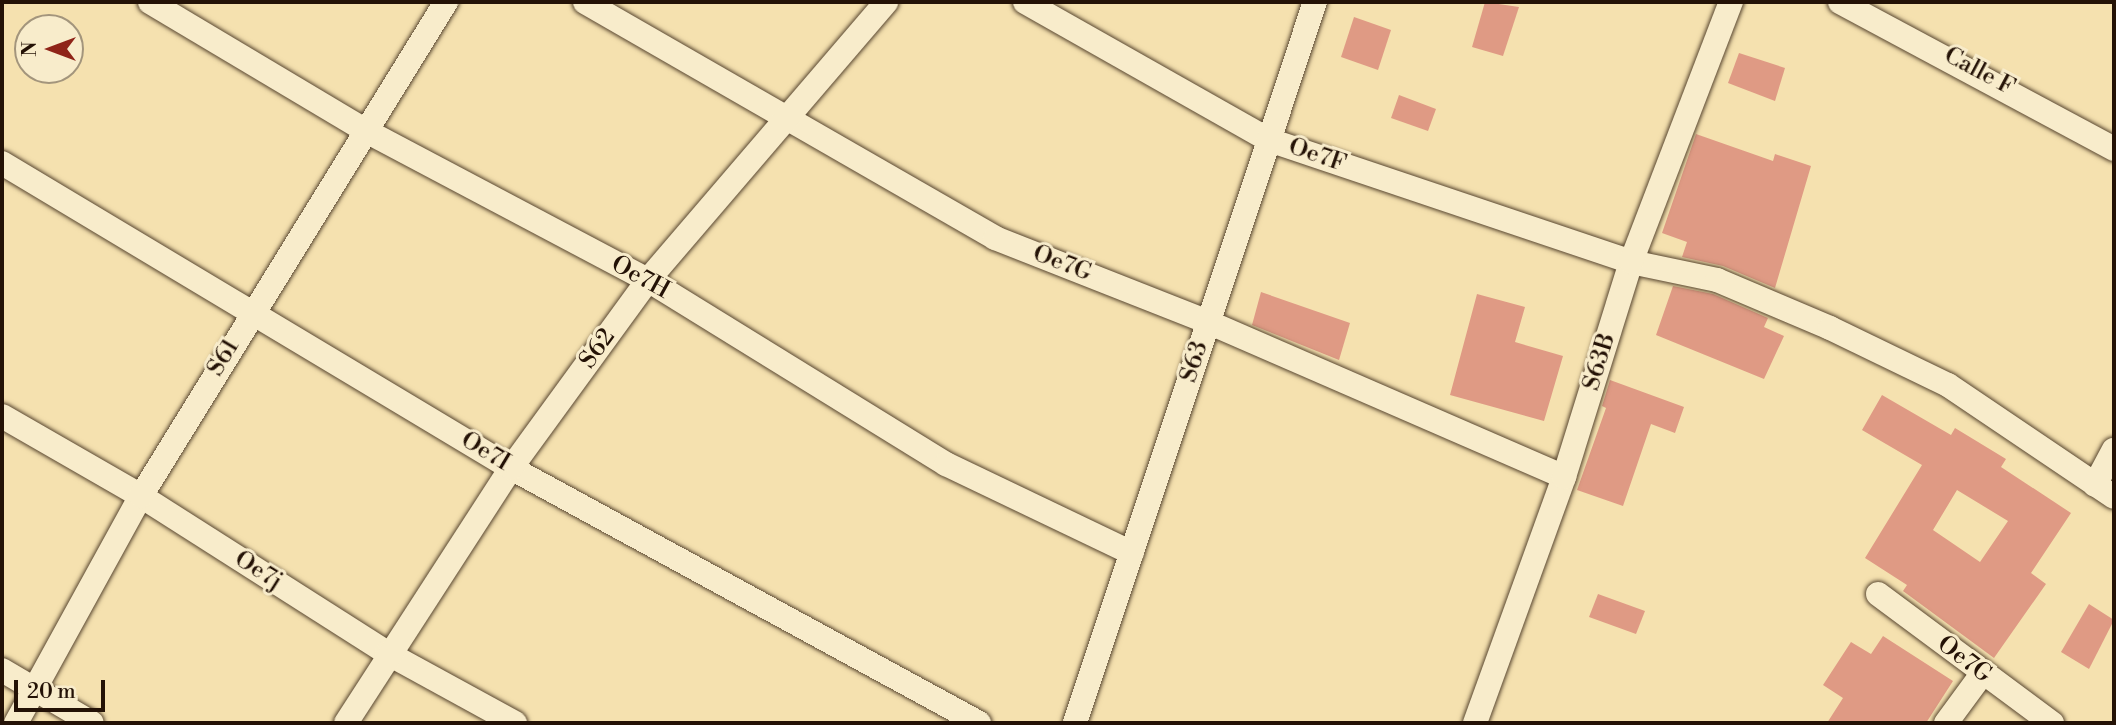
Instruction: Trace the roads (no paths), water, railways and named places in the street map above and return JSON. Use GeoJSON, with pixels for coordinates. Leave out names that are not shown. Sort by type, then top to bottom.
{"type":"FeatureCollection","features":[{"type":"Feature","properties":{"kind":"street","name":"Oe7H"},"geometry":{"type":"LineString","coordinates":[[150,2],[368,132],[648,281],[946,464],[1132,552]]}},
{"type":"Feature","properties":{"kind":"street","name":"S61"},"geometry":{"type":"LineString","coordinates":[[16,723],[141,496],[253,310],[368,132],[446,2]]}},
{"type":"Feature","properties":{"kind":"street","name":"Oe7G"},"geometry":{"type":"LineString","coordinates":[[585,2],[791,116],[995,238],[1208,322],[1564,477]]}},
{"type":"Feature","properties":{"kind":"street","name":"S62"},"geometry":{"type":"LineString","coordinates":[[346,723],[387,653],[511,468],[648,281],[886,2]]}},
{"type":"Feature","properties":{"kind":"street","name":"Oe7F"},"geometry":{"type":"LineString","coordinates":[[1025,2],[1269,140],[1631,262],[1717,280],[1842,334],[1948,385],[2105,491]]}},
{"type":"Feature","properties":{"kind":"street","name":"S63"},"geometry":{"type":"LineString","coordinates":[[1075,723],[1315,2]]}},
{"type":"Feature","properties":{"kind":"street","name":"S63B"},"geometry":{"type":"LineString","coordinates":[[1475,723],[1564,477],[1631,262],[1731,2]]}},
{"type":"Feature","properties":{"kind":"street","name":"Calle F"},"geometry":{"type":"LineString","coordinates":[[1840,2],[1865,6],[2114,149]]}},
{"type":"Feature","properties":{"kind":"street","name":"Oe7I"},"geometry":{"type":"LineString","coordinates":[[2,163],[253,310],[511,468],[979,723]]}},
{"type":"Feature","properties":{"kind":"street","name":"Oe7j"},"geometry":{"type":"LineString","coordinates":[[2,416],[141,496],[387,653],[514,723]]}},
{"type":"Feature","properties":{"kind":"street"},"geometry":{"type":"LineString","coordinates":[[2105,491],[2114,450]]}},
{"type":"Feature","properties":{"kind":"street","name":"Oe7G"},"geometry":{"type":"LineString","coordinates":[[1878,594],[1982,674],[2052,723]]}},
{"type":"Feature","properties":{"kind":"street"},"geometry":{"type":"LineString","coordinates":[[2,670],[92,723]]}},
{"type":"Feature","properties":{"kind":"street"},"geometry":{"type":"LineString","coordinates":[[1946,723],[1982,674]]}}]}
